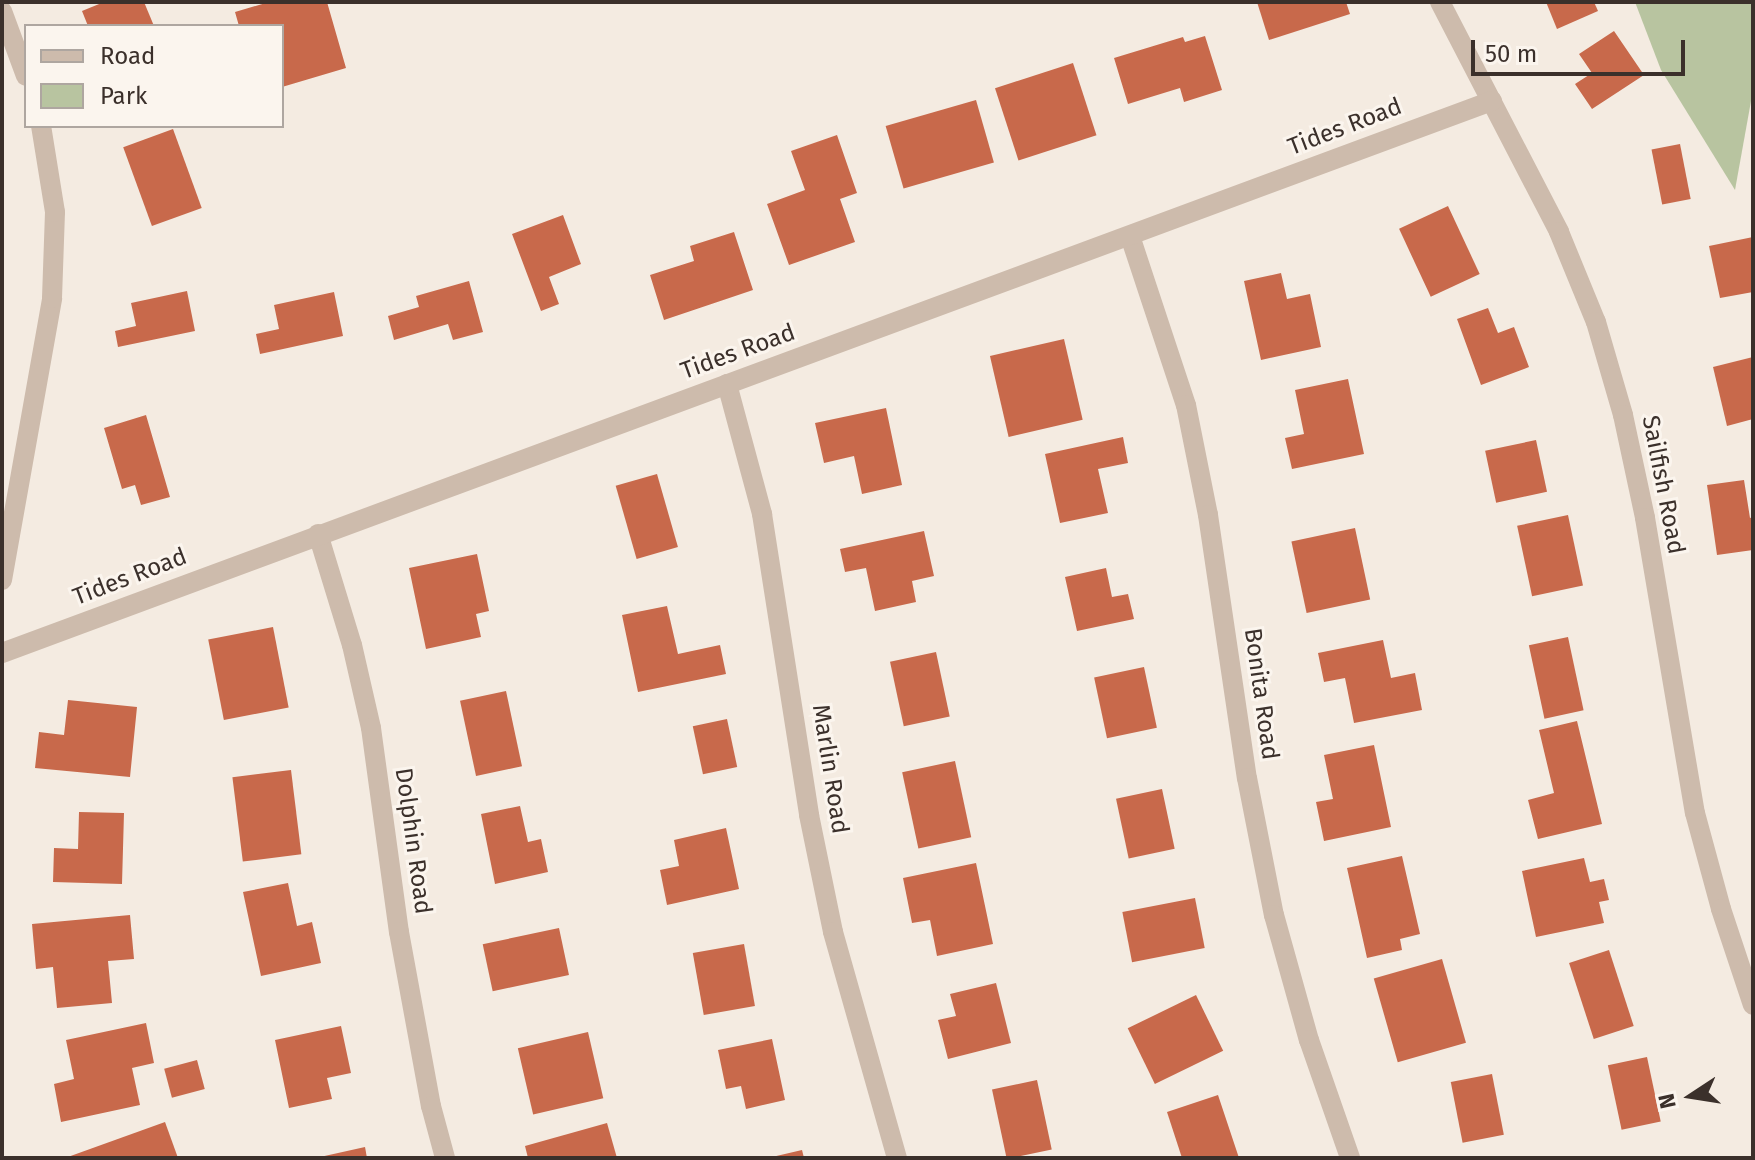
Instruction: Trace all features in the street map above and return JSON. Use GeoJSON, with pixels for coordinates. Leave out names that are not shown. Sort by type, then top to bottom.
{"type":"FeatureCollection","features":[{"type":"Feature","properties":{"kind":"street","name":"Sailfish Road"},"geometry":{"type":"LineString","coordinates":[[1440,2],[1559,232],[1596,322],[1619,402],[1645,518],[1695,813],[1721,909],[1753,1005]]}},
{"type":"Feature","properties":{"kind":"street"},"geometry":{"type":"LineString","coordinates":[[2,11],[24,71]]}},
{"type":"Feature","properties":{"kind":"street","name":"Tides Road"},"geometry":{"type":"LineString","coordinates":[[2,653],[1492,101]]}},
{"type":"Feature","properties":{"kind":"street"},"geometry":{"type":"LineString","coordinates":[[2,580],[52,298],[55,212],[41,128]]}},
{"type":"Feature","properties":{"kind":"street","name":"Bonita Road"},"geometry":{"type":"LineString","coordinates":[[1130,236],[1186,405],[1208,515],[1247,778],[1274,915],[1309,1040],[1350,1158]]}},
{"type":"Feature","properties":{"kind":"street","name":"Marlin Road"},"geometry":{"type":"LineString","coordinates":[[727,384],[762,514],[809,815],[833,932],[897,1158]]}},
{"type":"Feature","properties":{"kind":"street","name":"Dolphin Road"},"geometry":{"type":"LineString","coordinates":[[318,534],[352,645],[371,728],[399,932],[431,1106],[445,1158]]}},
{"type":"Feature","properties":{"kind":"green space"},"geometry":{"type":"Polygon","coordinates":[[[1635,2],[1753,2],[1753,90],[1735,190],[1661,70],[1635,2]]]}},
{"type":"Feature","properties":{"kind":"building"},"geometry":{"type":"Polygon","coordinates":[[[104,2],[144,2],[153,24],[87,24],[82,11],[104,2]]]}},
{"type":"Feature","properties":{"kind":"building"},"geometry":{"type":"Polygon","coordinates":[[[269,2],[327,2],[346,68],[284,86],[284,24],[238,24],[235,12],[269,2]]]}},
{"type":"Feature","properties":{"kind":"building"},"geometry":{"type":"Polygon","coordinates":[[[1257,2],[1346,2],[1350,14],[1269,40],[1257,2]]]}},
{"type":"Feature","properties":{"kind":"building"},"geometry":{"type":"Polygon","coordinates":[[[1546,2],[1594,2],[1598,11],[1557,29],[1546,2]]]}},
{"type":"Feature","properties":{"kind":"building"},"geometry":{"type":"Polygon","coordinates":[[[1614,31],[1644,75],[1592,109],[1575,84],[1592,73],[1579,54],[1614,31]]]}},
{"type":"Feature","properties":{"kind":"building"},"geometry":{"type":"Polygon","coordinates":[[[1205,36],[1222,90],[1184,102],[1180,88],[1128,104],[1114,58],[1183,37],[1185,42],[1205,36]]]}},
{"type":"Feature","properties":{"kind":"building"},"geometry":{"type":"Polygon","coordinates":[[[1073,63],[1096,135],[1018,161],[995,88],[1073,63]]]}},
{"type":"Feature","properties":{"kind":"building"},"geometry":{"type":"Polygon","coordinates":[[[976,100],[994,162],[904,188],[886,126],[976,100]]]}},
{"type":"Feature","properties":{"kind":"building"},"geometry":{"type":"Polygon","coordinates":[[[173,129],[202,208],[152,226],[123,147],[173,129]]]}},
{"type":"Feature","properties":{"kind":"building"},"geometry":{"type":"Polygon","coordinates":[[[837,135],[857,193],[840,199],[855,242],[789,265],[767,204],[805,190],[791,151],[837,135]]]}},
{"type":"Feature","properties":{"kind":"building"},"geometry":{"type":"Polygon","coordinates":[[[1680,144],[1691,199],[1662,205],[1652,150],[1680,144]]]}},
{"type":"Feature","properties":{"kind":"building"},"geometry":{"type":"Polygon","coordinates":[[[1448,206],[1480,274],[1431,297],[1399,229],[1448,206]]]}},
{"type":"Feature","properties":{"kind":"building"},"geometry":{"type":"Polygon","coordinates":[[[563,215],[581,264],[549,277],[559,304],[541,311],[512,234],[563,215]]]}},
{"type":"Feature","properties":{"kind":"building"},"geometry":{"type":"Polygon","coordinates":[[[734,232],[753,290],[664,320],[650,275],[694,261],[690,246],[734,232]]]}},
{"type":"Feature","properties":{"kind":"building"},"geometry":{"type":"Polygon","coordinates":[[[1753,237],[1753,292],[1720,298],[1709,246],[1753,237]]]}},
{"type":"Feature","properties":{"kind":"building"},"geometry":{"type":"Polygon","coordinates":[[[1281,273],[1287,299],[1310,294],[1321,347],[1261,360],[1244,281],[1281,273]]]}},
{"type":"Feature","properties":{"kind":"building"},"geometry":{"type":"Polygon","coordinates":[[[469,281],[483,332],[453,340],[448,324],[394,340],[388,316],[419,307],[416,296],[469,281]]]}},
{"type":"Feature","properties":{"kind":"building"},"geometry":{"type":"Polygon","coordinates":[[[187,291],[195,331],[118,347],[115,331],[136,326],[131,303],[187,291]]]}},
{"type":"Feature","properties":{"kind":"building"},"geometry":{"type":"Polygon","coordinates":[[[334,292],[343,336],[260,354],[256,334],[279,329],[274,305],[334,292]]]}},
{"type":"Feature","properties":{"kind":"building"},"geometry":{"type":"Polygon","coordinates":[[[1488,308],[1498,333],[1514,327],[1529,367],[1481,385],[1457,319],[1488,308]]]}},
{"type":"Feature","properties":{"kind":"building"},"geometry":{"type":"Polygon","coordinates":[[[1064,339],[1083,420],[1009,437],[990,356],[1064,339]]]}},
{"type":"Feature","properties":{"kind":"building"},"geometry":{"type":"Polygon","coordinates":[[[1753,357],[1753,419],[1727,426],[1713,367],[1753,357]]]}},
{"type":"Feature","properties":{"kind":"building"},"geometry":{"type":"Polygon","coordinates":[[[1348,379],[1364,454],[1292,469],[1285,438],[1304,434],[1295,390],[1348,379]]]}},
{"type":"Feature","properties":{"kind":"building"},"geometry":{"type":"Polygon","coordinates":[[[886,408],[902,485],[862,494],[854,456],[824,463],[815,423],[886,408]]]}},
{"type":"Feature","properties":{"kind":"building"},"geometry":{"type":"Polygon","coordinates":[[[146,415],[170,497],[141,505],[135,485],[122,489],[104,428],[146,415]]]}},
{"type":"Feature","properties":{"kind":"building"},"geometry":{"type":"Polygon","coordinates":[[[1123,437],[1128,463],[1098,469],[1108,513],[1060,523],[1045,454],[1123,437]]]}},
{"type":"Feature","properties":{"kind":"building"},"geometry":{"type":"Polygon","coordinates":[[[1536,440],[1547,492],[1496,503],[1485,451],[1536,440]]]}},
{"type":"Feature","properties":{"kind":"building"},"geometry":{"type":"Polygon","coordinates":[[[657,474],[678,547],[637,559],[616,486],[657,474]]]}},
{"type":"Feature","properties":{"kind":"building"},"geometry":{"type":"Polygon","coordinates":[[[1744,480],[1750,518],[1753,517],[1753,550],[1717,555],[1707,485],[1744,480]]]}},
{"type":"Feature","properties":{"kind":"building"},"geometry":{"type":"Polygon","coordinates":[[[1568,515],[1583,585],[1532,596],[1517,526],[1568,515]]]}},
{"type":"Feature","properties":{"kind":"building"},"geometry":{"type":"Polygon","coordinates":[[[1355,528],[1370,599],[1307,613],[1291,542],[1355,528]]]}},
{"type":"Feature","properties":{"kind":"building"},"geometry":{"type":"Polygon","coordinates":[[[924,531],[934,576],[912,581],[916,602],[875,611],[866,568],[845,572],[840,549],[924,531]]]}},
{"type":"Feature","properties":{"kind":"building"},"geometry":{"type":"Polygon","coordinates":[[[477,554],[489,611],[476,614],[481,637],[426,649],[409,568],[477,554]]]}},
{"type":"Feature","properties":{"kind":"building"},"geometry":{"type":"Polygon","coordinates":[[[1106,568],[1112,597],[1128,594],[1134,619],[1077,631],[1065,577],[1106,568]]]}},
{"type":"Feature","properties":{"kind":"building"},"geometry":{"type":"Polygon","coordinates":[[[667,606],[678,654],[720,645],[726,674],[638,692],[622,615],[667,606]]]}},
{"type":"Feature","properties":{"kind":"building"},"geometry":{"type":"Polygon","coordinates":[[[273,627],[289,707],[224,720],[208,640],[273,627]]]}},
{"type":"Feature","properties":{"kind":"building"},"geometry":{"type":"Polygon","coordinates":[[[1568,637],[1584,710],[1544,719],[1529,645],[1568,637]]]}},
{"type":"Feature","properties":{"kind":"building"},"geometry":{"type":"Polygon","coordinates":[[[1383,640],[1391,678],[1415,673],[1422,710],[1354,723],[1345,678],[1324,682],[1318,653],[1383,640]]]}},
{"type":"Feature","properties":{"kind":"building"},"geometry":{"type":"Polygon","coordinates":[[[936,652],[950,717],[904,726],[890,662],[936,652]]]}},
{"type":"Feature","properties":{"kind":"building"},"geometry":{"type":"Polygon","coordinates":[[[1144,667],[1157,728],[1107,738],[1094,678],[1144,667]]]}},
{"type":"Feature","properties":{"kind":"building"},"geometry":{"type":"Polygon","coordinates":[[[506,691],[522,766],[476,776],[460,701],[506,691]]]}},
{"type":"Feature","properties":{"kind":"building"},"geometry":{"type":"Polygon","coordinates":[[[68,700],[137,707],[130,777],[35,768],[39,732],[64,735],[68,700]]]}},
{"type":"Feature","properties":{"kind":"building"},"geometry":{"type":"Polygon","coordinates":[[[727,719],[737,767],[703,774],[693,726],[727,719]]]}},
{"type":"Feature","properties":{"kind":"building"},"geometry":{"type":"Polygon","coordinates":[[[1577,721],[1602,824],[1538,839],[1528,800],[1554,793],[1539,730],[1577,721]]]}},
{"type":"Feature","properties":{"kind":"building"},"geometry":{"type":"Polygon","coordinates":[[[1374,745],[1391,827],[1324,841],[1316,802],[1333,799],[1324,755],[1374,745]]]}},
{"type":"Feature","properties":{"kind":"building"},"geometry":{"type":"Polygon","coordinates":[[[955,761],[971,837],[918,849],[902,772],[955,761]]]}},
{"type":"Feature","properties":{"kind":"building"},"geometry":{"type":"Polygon","coordinates":[[[291,770],[301,854],[243,862],[232,777],[291,770]]]}},
{"type":"Feature","properties":{"kind":"building"},"geometry":{"type":"Polygon","coordinates":[[[1162,789],[1175,849],[1129,858],[1116,799],[1162,789]]]}},
{"type":"Feature","properties":{"kind":"building"},"geometry":{"type":"Polygon","coordinates":[[[520,806],[528,842],[541,839],[548,872],[495,884],[481,814],[520,806]]]}},
{"type":"Feature","properties":{"kind":"building"},"geometry":{"type":"Polygon","coordinates":[[[79,812],[124,813],[122,884],[53,882],[54,848],[78,849],[79,812]]]}},
{"type":"Feature","properties":{"kind":"building"},"geometry":{"type":"Polygon","coordinates":[[[726,828],[739,889],[667,905],[660,870],[679,866],[674,840],[726,828]]]}},
{"type":"Feature","properties":{"kind":"building"},"geometry":{"type":"Polygon","coordinates":[[[1402,856],[1420,934],[1400,939],[1402,950],[1367,958],[1347,868],[1402,856]]]}},
{"type":"Feature","properties":{"kind":"building"},"geometry":{"type":"Polygon","coordinates":[[[1584,858],[1590,882],[1604,879],[1609,900],[1599,902],[1604,923],[1536,937],[1522,871],[1584,858]]]}},
{"type":"Feature","properties":{"kind":"building"},"geometry":{"type":"Polygon","coordinates":[[[976,863],[993,944],[937,956],[930,920],[912,923],[903,878],[976,863]]]}},
{"type":"Feature","properties":{"kind":"building"},"geometry":{"type":"Polygon","coordinates":[[[288,883],[297,926],[312,922],[321,963],[261,976],[243,892],[288,883]]]}},
{"type":"Feature","properties":{"kind":"building"},"geometry":{"type":"Polygon","coordinates":[[[1195,898],[1205,948],[1132,962],[1122,912],[1195,898]]]}},
{"type":"Feature","properties":{"kind":"building"},"geometry":{"type":"Polygon","coordinates":[[[130,915],[134,959],[108,961],[112,1003],[57,1008],[53,967],[36,969],[32,924],[130,915]]]}},
{"type":"Feature","properties":{"kind":"building"},"geometry":{"type":"Polygon","coordinates":[[[559,928],[569,975],[493,991],[483,944],[559,928]]]}},
{"type":"Feature","properties":{"kind":"building"},"geometry":{"type":"Polygon","coordinates":[[[744,944],[755,1006],[704,1015],[693,953],[744,944]]]}},
{"type":"Feature","properties":{"kind":"building"},"geometry":{"type":"Polygon","coordinates":[[[1609,950],[1634,1026],[1594,1039],[1569,963],[1609,950]]]}},
{"type":"Feature","properties":{"kind":"building"},"geometry":{"type":"Polygon","coordinates":[[[1442,959],[1466,1043],[1398,1062],[1374,979],[1442,959]]]}},
{"type":"Feature","properties":{"kind":"building"},"geometry":{"type":"Polygon","coordinates":[[[996,983],[1011,1043],[948,1059],[938,1020],[956,1016],[950,994],[996,983]]]}},
{"type":"Feature","properties":{"kind":"building"},"geometry":{"type":"Polygon","coordinates":[[[1196,995],[1223,1051],[1155,1084],[1128,1028],[1196,995]]]}},
{"type":"Feature","properties":{"kind":"building"},"geometry":{"type":"Polygon","coordinates":[[[146,1023],[154,1063],[132,1068],[140,1105],[61,1122],[54,1084],[74,1079],[66,1040],[146,1023]]]}},
{"type":"Feature","properties":{"kind":"building"},"geometry":{"type":"Polygon","coordinates":[[[341,1026],[351,1073],[327,1078],[332,1099],[289,1108],[275,1040],[341,1026]]]}},
{"type":"Feature","properties":{"kind":"building"},"geometry":{"type":"Polygon","coordinates":[[[588,1032],[603,1098],[533,1114],[518,1048],[588,1032]]]}},
{"type":"Feature","properties":{"kind":"building"},"geometry":{"type":"Polygon","coordinates":[[[772,1039],[785,1100],[746,1109],[741,1086],[726,1089],[718,1050],[772,1039]]]}},
{"type":"Feature","properties":{"kind":"building"},"geometry":{"type":"Polygon","coordinates":[[[1647,1057],[1661,1122],[1622,1130],[1608,1065],[1647,1057]]]}},
{"type":"Feature","properties":{"kind":"building"},"geometry":{"type":"Polygon","coordinates":[[[197,1060],[205,1089],[172,1098],[164,1069],[197,1060]]]}},
{"type":"Feature","properties":{"kind":"building"},"geometry":{"type":"Polygon","coordinates":[[[1492,1074],[1504,1135],[1463,1143],[1451,1082],[1492,1074]]]}},
{"type":"Feature","properties":{"kind":"building"},"geometry":{"type":"Polygon","coordinates":[[[1037,1080],[1052,1149],[1007,1158],[992,1090],[1037,1080]]]}},
{"type":"Feature","properties":{"kind":"building"},"geometry":{"type":"Polygon","coordinates":[[[1218,1095],[1239,1158],[1182,1158],[1167,1112],[1218,1095]]]}},
{"type":"Feature","properties":{"kind":"building"},"geometry":{"type":"Polygon","coordinates":[[[165,1122],[178,1158],[65,1158],[165,1122]]]}},
{"type":"Feature","properties":{"kind":"building"},"geometry":{"type":"Polygon","coordinates":[[[607,1123],[617,1158],[528,1158],[525,1146],[607,1123]]]}},
{"type":"Feature","properties":{"kind":"building"},"geometry":{"type":"Polygon","coordinates":[[[365,1147],[367,1158],[320,1157],[365,1147]]]}},
{"type":"Feature","properties":{"kind":"building"},"geometry":{"type":"Polygon","coordinates":[[[802,1150],[804,1158],[772,1157],[802,1150]]]}}]}
